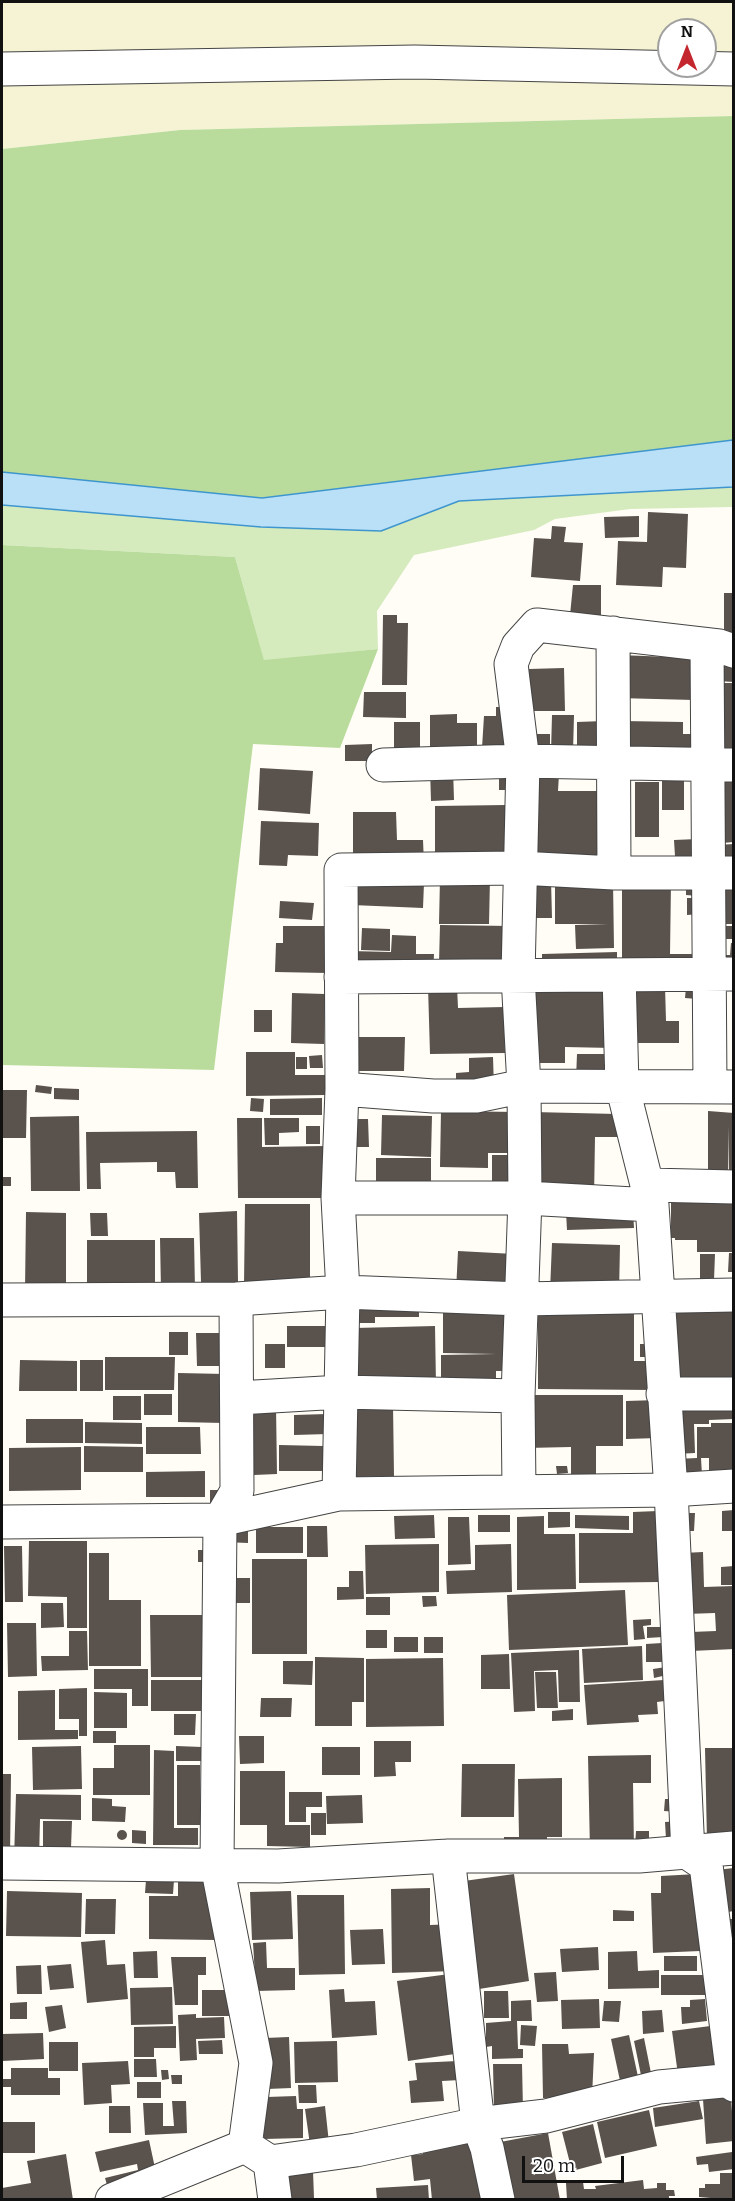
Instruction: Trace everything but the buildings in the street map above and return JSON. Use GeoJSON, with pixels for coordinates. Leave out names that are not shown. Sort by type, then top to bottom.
{"type":"FeatureCollection","features":[{"type":"Feature","properties":{"kind":"street"},"geometry":{"type":"LineString","coordinates":[[2,69],[415,62],[734,69]]}},
{"type":"Feature","properties":{"kind":"street"},"geometry":{"type":"LineString","coordinates":[[342,1089],[433,1096],[476,1096],[524,1086],[722,1087],[720,648],[537,625],[518,646],[511,664],[523,761],[518,976],[524,1086],[525,1198],[518,1396],[519,1491]]}},
{"type":"Feature","properties":{"kind":"street"},"geometry":{"type":"LineString","coordinates":[[613,633],[614,873]]}},
{"type":"Feature","properties":{"kind":"street"},"geometry":{"type":"LineString","coordinates":[[383,765],[523,761],[721,766]]}},
{"type":"Feature","properties":{"kind":"street"},"geometry":{"type":"LineString","coordinates":[[339,1494],[343,1292],[338,1198],[342,1089],[341,870],[519,868],[614,873],[721,873]]}},
{"type":"Feature","properties":{"kind":"street"},"geometry":{"type":"LineString","coordinates":[[619,975],[622,1085],[651,1195],[671,1490],[688,1853]]}},
{"type":"Feature","properties":{"kind":"street"},"geometry":{"type":"LineString","coordinates":[[341,977],[721,975]]}},
{"type":"Feature","properties":{"kind":"street"},"geometry":{"type":"LineString","coordinates":[[338,1198],[651,1195],[734,1186]]}},
{"type":"Feature","properties":{"kind":"street"},"geometry":{"type":"LineString","coordinates":[[2,1300],[236,1299],[343,1292],[521,1299],[734,1295]]}},
{"type":"Feature","properties":{"kind":"street"},"geometry":{"type":"LineString","coordinates":[[236,1299],[237,1491],[220,1520],[218,1865],[256,2063],[258,2154],[276,2199]]}},
{"type":"Feature","properties":{"kind":"street"},"geometry":{"type":"LineString","coordinates":[[238,1398],[341,1392],[518,1396]]}},
{"type":"Feature","properties":{"kind":"street"},"geometry":{"type":"LineString","coordinates":[[663,1394],[734,1394]]}},
{"type":"Feature","properties":{"kind":"street"},"geometry":{"type":"LineString","coordinates":[[2,1522],[220,1520],[339,1494],[671,1490],[734,1486]]}},
{"type":"Feature","properties":{"kind":"street"},"geometry":{"type":"LineString","coordinates":[[2,1863],[278,1866],[448,1856],[639,1856],[734,1848]]}},
{"type":"Feature","properties":{"kind":"street"},"geometry":{"type":"LineString","coordinates":[[112,2199],[258,2154],[356,2150],[478,2124],[546,2116],[659,2086],[733,2082],[706,1865],[688,1853]]}},
{"type":"Feature","properties":{"kind":"street"},"geometry":{"type":"LineString","coordinates":[[448,1856],[478,2124],[487,2148],[498,2199]]}},
{"type":"Feature","properties":{"kind":"shaded area"},"geometry":{"type":"Polygon","coordinates":[[[2,2],[733,2],[733,116],[180,130],[2,149],[2,2]]]}},
{"type":"Feature","properties":{"kind":"green space"},"geometry":{"type":"Polygon","coordinates":[[[733,116],[733,440],[262,498],[2,472],[2,149],[180,130],[733,116]]]}},
{"type":"Feature","properties":{"kind":"green space"},"geometry":{"type":"Polygon","coordinates":[[[734,487],[733,507],[630,509],[555,519],[534,530],[414,555],[377,611],[378,649],[264,661],[235,557],[2,545],[2,505],[261,527],[381,531],[459,501],[734,487]]]}},
{"type":"Feature","properties":{"kind":"green space"},"geometry":{"type":"Polygon","coordinates":[[[2,545],[235,557],[264,660],[378,649],[340,748],[253,744],[214,1070],[2,1065],[2,545]]]}},
{"type":"Feature","properties":{"kind":"water"},"geometry":{"type":"Polygon","coordinates":[[[733,440],[733,487],[459,501],[381,531],[261,527],[2,505],[2,472],[262,498],[733,440]]]}}]}
